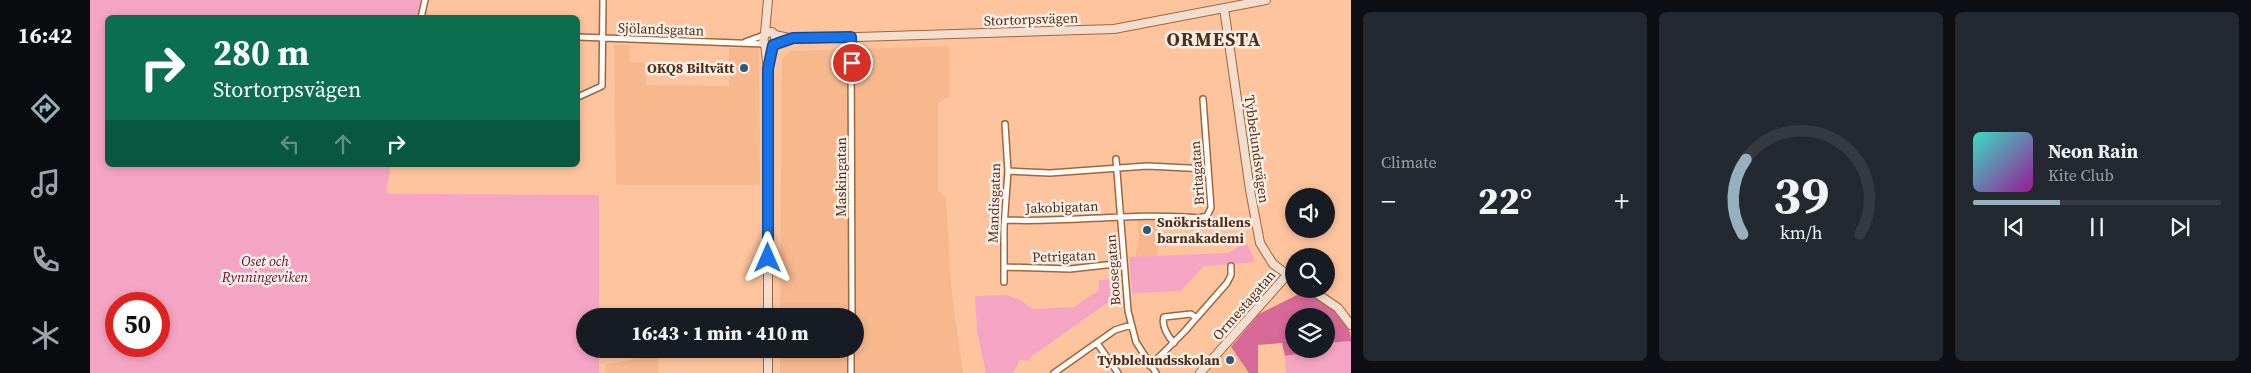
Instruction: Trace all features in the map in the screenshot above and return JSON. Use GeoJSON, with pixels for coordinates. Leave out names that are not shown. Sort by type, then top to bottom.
{"type":"FeatureCollection","features":[{"type":"Feature","properties":{"kind":"street"},"geometry":{"type":"LineString","coordinates":[[422,15],[425,0]]}},
{"type":"Feature","properties":{"kind":"street"},"geometry":{"type":"LineString","coordinates":[[580,95],[602,86],[603,0]]}},
{"type":"Feature","properties":{"kind":"street","name":"Stortorpsvägen"},"geometry":{"type":"LineString","coordinates":[[769,39],[1114,29],[1266,0]]}},
{"type":"Feature","properties":{"kind":"street"},"geometry":{"type":"LineString","coordinates":[[768,4],[768,308]]}},
{"type":"Feature","properties":{"kind":"street","name":"Tybbelundsvägen"},"geometry":{"type":"LineString","coordinates":[[1224,8],[1257,230],[1267,257],[1285,272]]}},
{"type":"Feature","properties":{"kind":"street","name":"Sjölandsgatan"},"geometry":{"type":"LineString","coordinates":[[580,37],[686,42],[744,42],[769,39]]}},
{"type":"Feature","properties":{"kind":"street","name":"Maskingatan"},"geometry":{"type":"LineString","coordinates":[[851,37],[852,308]]}},
{"type":"Feature","properties":{"kind":"street","name":"Britagatan"},"geometry":{"type":"LineString","coordinates":[[1120,216],[1155,214],[1199,218],[1207,216],[1211,208],[1203,99]]}},
{"type":"Feature","properties":{"kind":"street","name":"Mandisgatan"},"geometry":{"type":"LineString","coordinates":[[1004,282],[1008,170],[1005,124]]}},
{"type":"Feature","properties":{"kind":"street","name":"Boosegatan"},"geometry":{"type":"LineString","coordinates":[[1116,159],[1128,311],[1136,342],[1156,373]]}},
{"type":"Feature","properties":{"kind":"street"},"geometry":{"type":"LineString","coordinates":[[1008,170],[1050,173],[1147,166],[1208,169]]}},
{"type":"Feature","properties":{"kind":"street","name":"Jakobigatan"},"geometry":{"type":"LineString","coordinates":[[1005,220],[1065,221],[1120,216]]}},
{"type":"Feature","properties":{"kind":"street","name":"Petrigatan"},"geometry":{"type":"LineString","coordinates":[[1004,267],[1077,269],[1124,263]]}},
{"type":"Feature","properties":{"kind":"street"},"geometry":{"type":"LineString","coordinates":[[1150,366],[1174,343],[1227,283],[1231,275],[1230,266]]}},
{"type":"Feature","properties":{"kind":"street","name":"Ormestagatan"},"geometry":{"type":"LineString","coordinates":[[1200,373],[1285,283]]}},
{"type":"Feature","properties":{"kind":"street"},"geometry":{"type":"LineString","coordinates":[[1323,298],[1338,308],[1351,326]]}},
{"type":"Feature","properties":{"kind":"street"},"geometry":{"type":"LineString","coordinates":[[1174,343],[1169,338],[1163,323],[1164,317],[1191,314],[1196,318]]}},
{"type":"Feature","properties":{"kind":"street"},"geometry":{"type":"LineString","coordinates":[[1054,373],[1117,328],[1131,325]]}},
{"type":"Feature","properties":{"kind":"street"},"geometry":{"type":"LineString","coordinates":[[1097,343],[1118,373]]}},
{"type":"Feature","properties":{"kind":"street"},"geometry":{"type":"LineString","coordinates":[[768,358],[768,373]]}},
{"type":"Feature","properties":{"kind":"street"},"geometry":{"type":"LineString","coordinates":[[851,358],[851,373]]}},
{"type":"Feature","properties":{"kind":"street"},"geometry":{"type":"LineString","coordinates":[[1061,368],[1065,373]]}},
{"type":"Feature","properties":{"kind":"shaded area"},"geometry":{"type":"Polygon","coordinates":[[[614,45],[630,45],[630,62],[645,63],[646,85],[729,86],[729,48],[759,47],[760,185],[616,185],[614,45]]]}},
{"type":"Feature","properties":{"kind":"shaded area"},"geometry":{"type":"Polygon","coordinates":[[[949,46],[950,96],[938,103],[938,189],[946,198],[951,286],[963,373],[780,373],[780,358],[864,358],[864,308],[780,308],[782,59],[790,51],[949,46]]]}},
{"type":"Feature","properties":{"kind":"shaded area","name":"Snökristallens barnakademi"},"geometry":{"type":"Polygon","coordinates":[[[1157,218],[1158,256],[1135,257],[1139,239],[1137,219],[1157,218]]]}},
{"type":"Feature","properties":{"kind":"shaded area"},"geometry":{"type":"Polygon","coordinates":[[[1291,298],[1319,298],[1332,308],[1285,308],[1285,356],[1282,343],[1258,345],[1258,373],[1249,373],[1231,347],[1259,314],[1291,298]]]}},
{"type":"Feature","properties":{"kind":"shaded area"},"geometry":{"type":"Polygon","coordinates":[[[1335,310],[1347,324],[1351,341],[1335,342],[1335,310]]]}},
{"type":"Feature","properties":{"kind":"shaded area","name":"Tybblelundsskolan"},"geometry":{"type":"Polygon","coordinates":[[[1228,352],[1235,354],[1249,373],[1209,373],[1228,352]]]}},
{"type":"Feature","properties":{"kind":"shaded area"},"geometry":{"type":"Polygon","coordinates":[[[639,358],[659,358],[658,373],[605,373],[605,365],[639,358]]]}},
{"type":"Feature","properties":{"kind":"green space","name":"Oset och Rynningeviken"},"geometry":{"type":"Polygon","coordinates":[[[90,0],[423,0],[418,15],[105,15],[105,167],[391,167],[386,193],[599,195],[599,308],[576,308],[576,358],[599,358],[599,373],[90,373],[90,0]]]}},
{"type":"Feature","properties":{"kind":"green space"},"geometry":{"type":"Polygon","coordinates":[[[1246,241],[1255,262],[1204,266],[1181,291],[1132,293],[1129,257],[1229,253],[1246,241]]]}},
{"type":"Feature","properties":{"kind":"green space"},"geometry":{"type":"Polygon","coordinates":[[[1116,279],[1117,296],[1032,356],[1029,361],[1020,360],[1013,373],[986,373],[977,331],[975,296],[1007,295],[1022,301],[1032,309],[1074,307],[1099,290],[1099,280],[1116,279]]]}},
{"type":"Feature","properties":{"kind":"green space"},"geometry":{"type":"Polygon","coordinates":[[[1351,341],[1351,373],[1286,373],[1285,358],[1335,358],[1335,342],[1351,341]]]}},
{"type":"Feature","properties":{"kind":"place","name":"OKQ8 Biltvätt"},"geometry":{"type":"Point","coordinates":[744,68]}},
{"type":"Feature","properties":{"kind":"place","name":"Snökristallens barnakademi"},"geometry":{"type":"Point","coordinates":[1147,230]}},
{"type":"Feature","properties":{"kind":"place","name":"Tybblelundsskolan"},"geometry":{"type":"Point","coordinates":[1230,360]}},
{"type":"Feature","properties":{"kind":"district","name":"ORMESTA"},"geometry":{"type":"Point","coordinates":[1214,39]}},
{"type":"Feature","properties":{"kind":"route"},"geometry":{"type":"LineString","coordinates":[[768,258],[768,69],[773,45],[793,38],[851,37],[852,63]]}}]}
